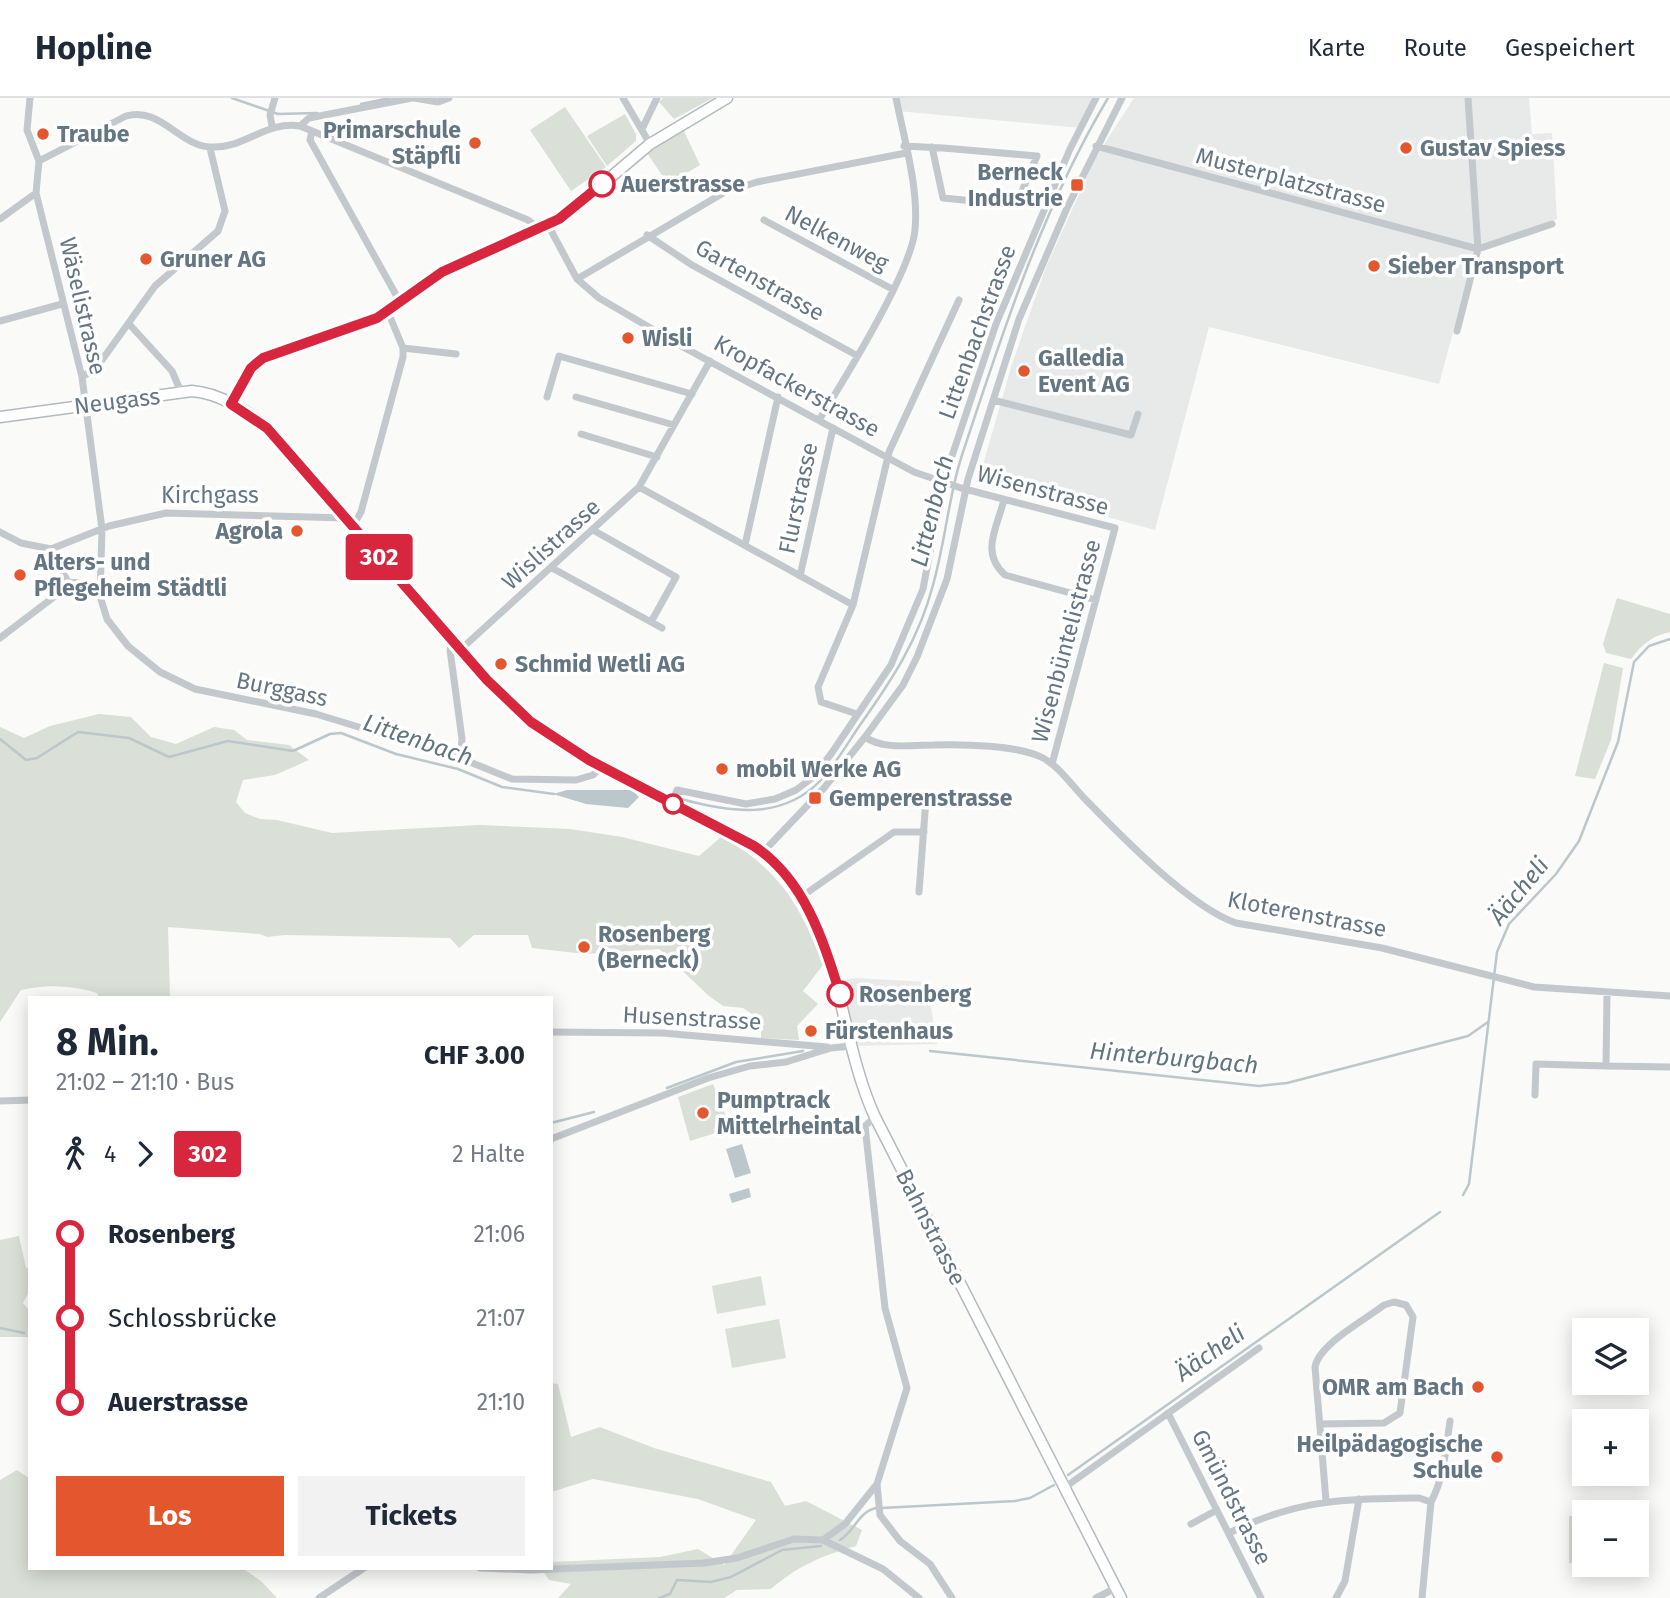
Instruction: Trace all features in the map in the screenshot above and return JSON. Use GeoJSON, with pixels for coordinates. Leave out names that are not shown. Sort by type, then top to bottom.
{"type":"FeatureCollection","features":[{"type":"Feature","properties":{"kind":"main road"},"geometry":{"type":"LineString","coordinates":[[231,404],[251,368],[263,358],[388,312],[442,272],[544,227],[573,209],[650,144],[727,98]]}},
{"type":"Feature","properties":{"kind":"main road","name":"Neugass"},"geometry":{"type":"LineString","coordinates":[[0,417],[181,392],[202,392],[231,404],[264,426],[456,646]]}},
{"type":"Feature","properties":{"kind":"main road","name":"Bahnstrasse"},"geometry":{"type":"LineString","coordinates":[[456,646],[531,722],[601,767],[763,852],[784,872],[818,928],[830,963],[862,1086],[875,1117],[1118,1593]]}},
{"type":"Feature","properties":{"kind":"street"},"geometry":{"type":"LineString","coordinates":[[30,98],[27,130],[39,162],[129,114],[158,120],[210,148],[233,143],[272,126],[287,123],[544,227]]}},
{"type":"Feature","properties":{"kind":"street"},"geometry":{"type":"LineString","coordinates":[[272,126],[271,112],[275,98]]}},
{"type":"Feature","properties":{"kind":"street"},"geometry":{"type":"LineString","coordinates":[[300,126],[309,118],[413,98],[438,102],[449,98]]}},
{"type":"Feature","properties":{"kind":"street"},"geometry":{"type":"LineString","coordinates":[[623,98],[650,144]]}},
{"type":"Feature","properties":{"kind":"street"},"geometry":{"type":"LineString","coordinates":[[642,129],[657,98]]}},
{"type":"Feature","properties":{"kind":"street"},"geometry":{"type":"LineString","coordinates":[[820,420],[906,262],[915,226],[915,203],[896,98]]}},
{"type":"Feature","properties":{"kind":"street","name":"Littenbachstrasse"},"geometry":{"type":"LineString","coordinates":[[672,803],[677,790],[746,804],[775,799],[796,790],[812,778],[891,665],[915,614],[946,484],[1003,308],[1070,149],[1096,98]]}},
{"type":"Feature","properties":{"kind":"street"},"geometry":{"type":"LineString","coordinates":[[763,852],[867,738],[903,685],[930,628],[947,579],[963,489],[1038,272],[1096,146],[1122,98]]}},
{"type":"Feature","properties":{"kind":"street"},"geometry":{"type":"LineString","coordinates":[[1457,331],[1478,248],[1468,98]]}},
{"type":"Feature","properties":{"kind":"street"},"geometry":{"type":"LineString","coordinates":[[312,131],[310,140],[400,302]]}},
{"type":"Feature","properties":{"kind":"street","name":"Musterplatzstrasse"},"geometry":{"type":"LineString","coordinates":[[1096,146],[1478,248]]}},
{"type":"Feature","properties":{"kind":"street"},"geometry":{"type":"LineString","coordinates":[[577,279],[648,234],[736,188],[905,149],[932,147],[1037,156],[1016,205],[943,198],[932,147]]}},
{"type":"Feature","properties":{"kind":"street"},"geometry":{"type":"LineString","coordinates":[[82,377],[97,367],[169,271],[218,231],[225,211],[210,148]]}},
{"type":"Feature","properties":{"kind":"street","name":"Wäselistrasse"},"geometry":{"type":"LineString","coordinates":[[39,162],[36,193],[82,377],[102,529],[100,596]]}},
{"type":"Feature","properties":{"kind":"street"},"geometry":{"type":"LineString","coordinates":[[0,219],[36,193]]}},
{"type":"Feature","properties":{"kind":"street","name":"Nelkenweg"},"geometry":{"type":"LineString","coordinates":[[764,220],[892,289]]}},
{"type":"Feature","properties":{"kind":"street"},"geometry":{"type":"LineString","coordinates":[[1478,248],[1552,224]]}},
{"type":"Feature","properties":{"kind":"street","name":"Kropfackerstrasse"},"geometry":{"type":"LineString","coordinates":[[544,227],[577,279],[598,298],[888,458],[963,489]]}},
{"type":"Feature","properties":{"kind":"street","name":"Gartenstrasse"},"geometry":{"type":"LineString","coordinates":[[648,234],[692,265],[856,355]]}},
{"type":"Feature","properties":{"kind":"street"},"geometry":{"type":"LineString","coordinates":[[857,714],[826,705],[821,702],[817,692],[853,605],[888,458],[959,300]]}},
{"type":"Feature","properties":{"kind":"street"},"geometry":{"type":"LineString","coordinates":[[0,321],[62,304]]}},
{"type":"Feature","properties":{"kind":"street"},"geometry":{"type":"LineString","coordinates":[[349,522],[361,512],[404,348],[388,312]]}},
{"type":"Feature","properties":{"kind":"street"},"geometry":{"type":"LineString","coordinates":[[130,325],[172,371],[181,392]]}},
{"type":"Feature","properties":{"kind":"street"},"geometry":{"type":"LineString","coordinates":[[404,348],[456,354]]}},
{"type":"Feature","properties":{"kind":"street"},"geometry":{"type":"LineString","coordinates":[[547,397],[559,356],[692,394]]}},
{"type":"Feature","properties":{"kind":"street","name":"Wislistrasse"},"geometry":{"type":"LineString","coordinates":[[456,646],[552,568],[639,487],[710,362]]}},
{"type":"Feature","properties":{"kind":"street"},"geometry":{"type":"LineString","coordinates":[[576,397],[674,425]]}},
{"type":"Feature","properties":{"kind":"street"},"geometry":{"type":"LineString","coordinates":[[745,545],[778,397]]}},
{"type":"Feature","properties":{"kind":"street"},"geometry":{"type":"LineString","coordinates":[[993,400],[1131,435],[1138,414]]}},
{"type":"Feature","properties":{"kind":"street","name":"Flurstrasse"},"geometry":{"type":"LineString","coordinates":[[800,576],[834,428]]}},
{"type":"Feature","properties":{"kind":"street"},"geometry":{"type":"LineString","coordinates":[[581,434],[657,457]]}},
{"type":"Feature","properties":{"kind":"street"},"geometry":{"type":"LineString","coordinates":[[639,487],[853,605]]}},
{"type":"Feature","properties":{"kind":"street","name":"Wisenstrasse"},"geometry":{"type":"LineString","coordinates":[[963,489],[1115,528]]}},
{"type":"Feature","properties":{"kind":"street"},"geometry":{"type":"LineString","coordinates":[[1004,499],[991,551],[993,563],[999,570],[1005,575],[1096,600]]}},
{"type":"Feature","properties":{"kind":"street","name":"Kirchgass"},"geometry":{"type":"LineString","coordinates":[[51,550],[102,529],[166,513],[349,522]]}},
{"type":"Feature","properties":{"kind":"street","name":"Wisenbüntelistrasse"},"geometry":{"type":"LineString","coordinates":[[1052,764],[1115,528]]}},
{"type":"Feature","properties":{"kind":"street"},"geometry":{"type":"LineString","coordinates":[[593,530],[678,578],[650,622]]}},
{"type":"Feature","properties":{"kind":"street"},"geometry":{"type":"LineString","coordinates":[[0,533],[21,543],[51,550],[68,582]]}},
{"type":"Feature","properties":{"kind":"street"},"geometry":{"type":"LineString","coordinates":[[552,568],[662,628]]}},
{"type":"Feature","properties":{"kind":"street"},"geometry":{"type":"LineString","coordinates":[[68,582],[79,583],[100,596]]}},
{"type":"Feature","properties":{"kind":"street"},"geometry":{"type":"LineString","coordinates":[[0,638],[63,590],[68,582]]}},
{"type":"Feature","properties":{"kind":"street","name":"Burggass"},"geometry":{"type":"LineString","coordinates":[[100,596],[112,627],[128,646],[176,682],[221,696],[300,710],[460,758],[502,776],[530,781],[576,779],[593,775],[601,767]]}},
{"type":"Feature","properties":{"kind":"street"},"geometry":{"type":"LineString","coordinates":[[456,646],[450,650],[462,738],[460,758]]}},
{"type":"Feature","properties":{"kind":"street","name":"Kloterenstrasse"},"geometry":{"type":"LineString","coordinates":[[867,738],[887,745],[1023,751],[1052,764],[1165,874],[1219,917],[1263,929],[1409,954],[1499,980],[1534,987],[1670,996]]}},
{"type":"Feature","properties":{"kind":"street"},"geometry":{"type":"LineString","coordinates":[[919,892],[926,799]]}},
{"type":"Feature","properties":{"kind":"street"},"geometry":{"type":"LineString","coordinates":[[801,897],[894,832],[924,832]]}},
{"type":"Feature","properties":{"kind":"street"},"geometry":{"type":"LineString","coordinates":[[1606,1066],[1607,993]]}},
{"type":"Feature","properties":{"kind":"street","name":"Husenstrasse"},"geometry":{"type":"LineString","coordinates":[[553,1032],[667,1034],[831,1048]]}},
{"type":"Feature","properties":{"kind":"street"},"geometry":{"type":"LineString","coordinates":[[553,1138],[708,1079],[750,1066],[786,1062],[831,1048],[852,1046]]}},
{"type":"Feature","properties":{"kind":"street"},"geometry":{"type":"LineString","coordinates":[[1535,1095],[1536,1064],[1670,1067]]}},
{"type":"Feature","properties":{"kind":"street"},"geometry":{"type":"LineString","coordinates":[[0,1101],[28,1100]]}},
{"type":"Feature","properties":{"kind":"street"},"geometry":{"type":"LineString","coordinates":[[823,1540],[845,1524],[877,1484],[907,1388],[883,1296],[865,1126],[875,1117]]}},
{"type":"Feature","properties":{"kind":"street"},"geometry":{"type":"LineString","coordinates":[[1320,1424],[1384,1423],[1400,1413],[1413,1318],[1405,1305],[1394,1302],[1384,1305],[1319,1355],[1315,1367],[1326,1500]]}},
{"type":"Feature","properties":{"kind":"street"},"geometry":{"type":"LineString","coordinates":[[1064,1488],[1259,1348]]}},
{"type":"Feature","properties":{"kind":"street","name":"Gmündstrasse"},"geometry":{"type":"LineString","coordinates":[[1168,1413],[1261,1598]]}},
{"type":"Feature","properties":{"kind":"street"},"geometry":{"type":"LineString","coordinates":[[1422,1598],[1431,1502],[1437,1491],[1445,1459],[1450,1421]]}},
{"type":"Feature","properties":{"kind":"street"},"geometry":{"type":"LineString","coordinates":[[877,1484],[880,1515],[886,1527],[930,1564],[952,1598]]}},
{"type":"Feature","properties":{"kind":"street"},"geometry":{"type":"LineString","coordinates":[[1229,1533],[1280,1510],[1326,1500],[1419,1498],[1431,1502]]}},
{"type":"Feature","properties":{"kind":"street"},"geometry":{"type":"LineString","coordinates":[[1336,1598],[1345,1581],[1359,1499]]}},
{"type":"Feature","properties":{"kind":"street"},"geometry":{"type":"LineString","coordinates":[[1191,1524],[1217,1510]]}},
{"type":"Feature","properties":{"kind":"street"},"geometry":{"type":"LineString","coordinates":[[553,1569],[704,1563],[737,1558],[794,1539],[823,1540],[883,1569],[919,1598]]}},
{"type":"Feature","properties":{"kind":"street"},"geometry":{"type":"LineString","coordinates":[[319,1598],[362,1570]]}},
{"type":"Feature","properties":{"kind":"street"},"geometry":{"type":"LineString","coordinates":[[1096,1598],[1118,1593]]}},
{"type":"Feature","properties":{"kind":"shaded area"},"geometry":{"type":"Polygon","coordinates":[[[663,98],[713,98],[674,119],[659,102],[663,98]]]}},
{"type":"Feature","properties":{"kind":"shaded area"},"geometry":{"type":"Polygon","coordinates":[[[896,98],[1096,98],[1081,128],[898,111],[896,98]]]}},
{"type":"Feature","properties":{"kind":"shaded area"},"geometry":{"type":"Polygon","coordinates":[[[1134,98],[1529,98],[1532,134],[1552,133],[1557,219],[1476,247],[1439,384],[1209,327],[1155,530],[978,482],[1012,364],[1046,267],[1096,157],[1134,98]]]}},
{"type":"Feature","properties":{"kind":"shaded area"},"geometry":{"type":"Polygon","coordinates":[[[565,107],[606,167],[571,191],[530,130],[565,107]]]}},
{"type":"Feature","properties":{"kind":"shaded area"},"geometry":{"type":"Polygon","coordinates":[[[625,114],[636,134],[636,141],[607,166],[587,136],[625,114]]]}},
{"type":"Feature","properties":{"kind":"shaded area"},"geometry":{"type":"Polygon","coordinates":[[[683,129],[700,165],[668,184],[647,153],[683,129]]]}},
{"type":"Feature","properties":{"kind":"shaded area"},"geometry":{"type":"Polygon","coordinates":[[[1617,598],[1670,614],[1670,632],[1648,641],[1631,659],[1606,653],[1603,644],[1617,598]]]}},
{"type":"Feature","properties":{"kind":"shaded area"},"geometry":{"type":"Polygon","coordinates":[[[1604,663],[1623,668],[1611,740],[1595,779],[1575,776],[1604,663]]]}},
{"type":"Feature","properties":{"kind":"shaded area"},"geometry":{"type":"Polygon","coordinates":[[[99,714],[131,717],[151,737],[176,744],[214,727],[234,730],[247,740],[289,745],[309,760],[275,775],[243,780],[236,802],[245,813],[260,819],[277,820],[332,833],[479,825],[570,829],[622,837],[699,856],[721,837],[758,861],[773,875],[796,906],[823,965],[803,991],[818,1004],[797,1026],[799,1040],[761,1038],[761,1020],[743,1008],[723,1006],[659,949],[585,954],[532,948],[528,935],[474,935],[459,948],[450,938],[267,937],[260,934],[168,927],[170,996],[98,996],[97,993],[78,988],[31,988],[21,990],[0,1022],[0,727],[24,738],[50,726],[99,714]]]}},
{"type":"Feature","properties":{"kind":"shaded area"},"geometry":{"type":"Polygon","coordinates":[[[567,790],[632,790],[639,797],[628,808],[586,804],[553,794],[567,790]]]}},
{"type":"Feature","properties":{"kind":"shaded area"},"geometry":{"type":"Polygon","coordinates":[[[856,978],[927,982],[937,1044],[852,1046],[836,981],[856,978]]]}},
{"type":"Feature","properties":{"kind":"shaded area","name":"Pumptrack Mittelrheintal"},"geometry":{"type":"Polygon","coordinates":[[[713,1084],[731,1128],[690,1141],[678,1097],[713,1084]]]}},
{"type":"Feature","properties":{"kind":"shaded area"},"geometry":{"type":"Polygon","coordinates":[[[742,1144],[751,1173],[735,1178],[726,1149],[742,1144]]]}},
{"type":"Feature","properties":{"kind":"shaded area"},"geometry":{"type":"Polygon","coordinates":[[[749,1188],[751,1197],[732,1203],[729,1194],[749,1188]]]}},
{"type":"Feature","properties":{"kind":"shaded area"},"geometry":{"type":"Polygon","coordinates":[[[19,1236],[28,1268],[28,1294],[23,1303],[28,1309],[28,1337],[0,1337],[0,1240],[19,1236]]]}},
{"type":"Feature","properties":{"kind":"shaded area"},"geometry":{"type":"Polygon","coordinates":[[[761,1276],[766,1305],[717,1314],[712,1286],[761,1276]]]}},
{"type":"Feature","properties":{"kind":"shaded area"},"geometry":{"type":"Polygon","coordinates":[[[779,1319],[786,1358],[732,1368],[725,1329],[779,1319]]]}},
{"type":"Feature","properties":{"kind":"shaded area"},"geometry":{"type":"Polygon","coordinates":[[[553,1383],[558,1384],[571,1437],[600,1427],[654,1448],[771,1482],[785,1506],[806,1501],[862,1530],[856,1546],[810,1563],[771,1589],[737,1590],[724,1598],[558,1598],[571,1584],[549,1580],[542,1570],[553,1570],[553,1562],[660,1557],[698,1549],[724,1565],[756,1520],[698,1499],[593,1479],[553,1491],[553,1383]]]}},
{"type":"Feature","properties":{"kind":"shaded area"},"geometry":{"type":"Polygon","coordinates":[[[1213,1445],[1219,1457],[1227,1460],[1226,1467],[1217,1474],[1206,1457],[1205,1448],[1213,1445]]]}},
{"type":"Feature","properties":{"kind":"shaded area"},"geometry":{"type":"Polygon","coordinates":[[[17,1470],[28,1478],[28,1570],[245,1570],[261,1581],[277,1598],[0,1598],[0,1480],[17,1470]]]}},
{"type":"Feature","properties":{"kind":"shaded area"},"geometry":{"type":"Polygon","coordinates":[[[1569,1516],[1572,1516],[1572,1563],[1569,1563],[1569,1516]]]}},
{"type":"Feature","properties":{"kind":"waterway"},"geometry":{"type":"LineString","coordinates":[[232,98],[278,114],[317,113]]}},
{"type":"Feature","properties":{"kind":"waterway"},"geometry":{"type":"LineString","coordinates":[[361,104],[390,98]]}},
{"type":"Feature","properties":{"kind":"waterway","name":"Littenbach"},"geometry":{"type":"LineString","coordinates":[[681,799],[736,810],[754,810],[789,803],[805,794],[831,768],[893,675],[912,641],[927,605],[960,463],[1027,268],[1064,181],[1108,98]]}},
{"type":"Feature","properties":{"kind":"waterway","name":"Äächeli"},"geometry":{"type":"LineString","coordinates":[[1463,1195],[1469,1184],[1497,952],[1509,924],[1556,874],[1579,841],[1618,742],[1634,662],[1649,646],[1670,639]]}},
{"type":"Feature","properties":{"kind":"waterway","name":"Littenbach"},"geometry":{"type":"LineString","coordinates":[[0,739],[26,760],[37,758],[78,732],[129,738],[169,757],[228,741],[293,751],[330,734],[341,733],[396,754],[458,769],[502,787],[554,794]]}},
{"type":"Feature","properties":{"kind":"waterway","name":"Hinterburgbach"},"geometry":{"type":"LineString","coordinates":[[930,1051],[1259,1086],[1287,1083],[1468,1036],[1488,1022]]}},
{"type":"Feature","properties":{"kind":"waterway","name":"Hinterburgbach"},"geometry":{"type":"LineString","coordinates":[[667,1088],[736,1062],[803,1051]]}},
{"type":"Feature","properties":{"kind":"waterway","name":"Hinterburgbach"},"geometry":{"type":"LineString","coordinates":[[553,1122],[594,1112]]}},
{"type":"Feature","properties":{"kind":"waterway","name":"Äächeli"},"geometry":{"type":"LineString","coordinates":[[1068,1475],[1440,1212]]}},
{"type":"Feature","properties":{"kind":"waterway","name":"Hinterburgbach"},"geometry":{"type":"LineString","coordinates":[[0,1328],[24,1333]]}},
{"type":"Feature","properties":{"kind":"waterway","name":"Äächeli"},"geometry":{"type":"LineString","coordinates":[[882,1508],[1015,1501],[1030,1498],[1054,1485]]}},
{"type":"Feature","properties":{"kind":"waterway","name":"Äächeli"},"geometry":{"type":"LineString","coordinates":[[840,1540],[865,1513],[876,1508]]}},
{"type":"Feature","properties":{"kind":"waterway","name":"Äächeli"},"geometry":{"type":"LineString","coordinates":[[659,1598],[670,1594],[677,1580],[711,1582],[731,1577],[782,1550],[821,1546]]}},
{"type":"Feature","properties":{"kind":"bus line","name":"302"},"geometry":{"type":"LineString","coordinates":[[602,184],[559,219],[442,272],[377,318],[263,358],[251,368],[231,404],[267,428],[487,680],[531,722],[589,760],[754,846],[778,865],[796,887],[818,928],[840,994]]}},
{"type":"Feature","properties":{"kind":"place","name":"Traube"},"geometry":{"type":"Point","coordinates":[43,134]}},
{"type":"Feature","properties":{"kind":"place","name":"Primarschule Stäpfli"},"geometry":{"type":"Point","coordinates":[475,143]}},
{"type":"Feature","properties":{"kind":"place","name":"Gustav Spiess"},"geometry":{"type":"Point","coordinates":[1406,148]}},
{"type":"Feature","properties":{"kind":"place","name":"Auerstrasse"},"geometry":{"type":"Point","coordinates":[602,184]}},
{"type":"Feature","properties":{"kind":"place","name":"Berneck Industrie"},"geometry":{"type":"Point","coordinates":[1077,185]}},
{"type":"Feature","properties":{"kind":"place","name":"Gruner AG"},"geometry":{"type":"Point","coordinates":[146,259]}},
{"type":"Feature","properties":{"kind":"place","name":"Sieber Transport"},"geometry":{"type":"Point","coordinates":[1374,266]}},
{"type":"Feature","properties":{"kind":"place","name":"Wisli"},"geometry":{"type":"Point","coordinates":[628,338]}},
{"type":"Feature","properties":{"kind":"place","name":"Galledia Event AG"},"geometry":{"type":"Point","coordinates":[1024,371]}},
{"type":"Feature","properties":{"kind":"place","name":"Agrola"},"geometry":{"type":"Point","coordinates":[297,531]}},
{"type":"Feature","properties":{"kind":"place","name":"Alters- und Pflegeheim Städtli"},"geometry":{"type":"Point","coordinates":[20,575]}},
{"type":"Feature","properties":{"kind":"place","name":"Schmid Wetli AG"},"geometry":{"type":"Point","coordinates":[501,664]}},
{"type":"Feature","properties":{"kind":"place","name":"mobil Werke AG"},"geometry":{"type":"Point","coordinates":[722,769]}},
{"type":"Feature","properties":{"kind":"place","name":"Gemperenstrasse"},"geometry":{"type":"Point","coordinates":[815,798]}},
{"type":"Feature","properties":{"kind":"place","name":"Rosenberg (Berneck)"},"geometry":{"type":"Point","coordinates":[584,947]}},
{"type":"Feature","properties":{"kind":"place","name":"Rosenberg"},"geometry":{"type":"Point","coordinates":[840,994]}},
{"type":"Feature","properties":{"kind":"place","name":"Fürstenhaus"},"geometry":{"type":"Point","coordinates":[811,1031]}},
{"type":"Feature","properties":{"kind":"place","name":"Pumptrack Mittelrheintal"},"geometry":{"type":"Point","coordinates":[703,1113]}},
{"type":"Feature","properties":{"kind":"place","name":"OMR am Bach"},"geometry":{"type":"Point","coordinates":[1478,1387]}},
{"type":"Feature","properties":{"kind":"place","name":"Heilpädagogische Schule"},"geometry":{"type":"Point","coordinates":[1497,1457]}}]}
